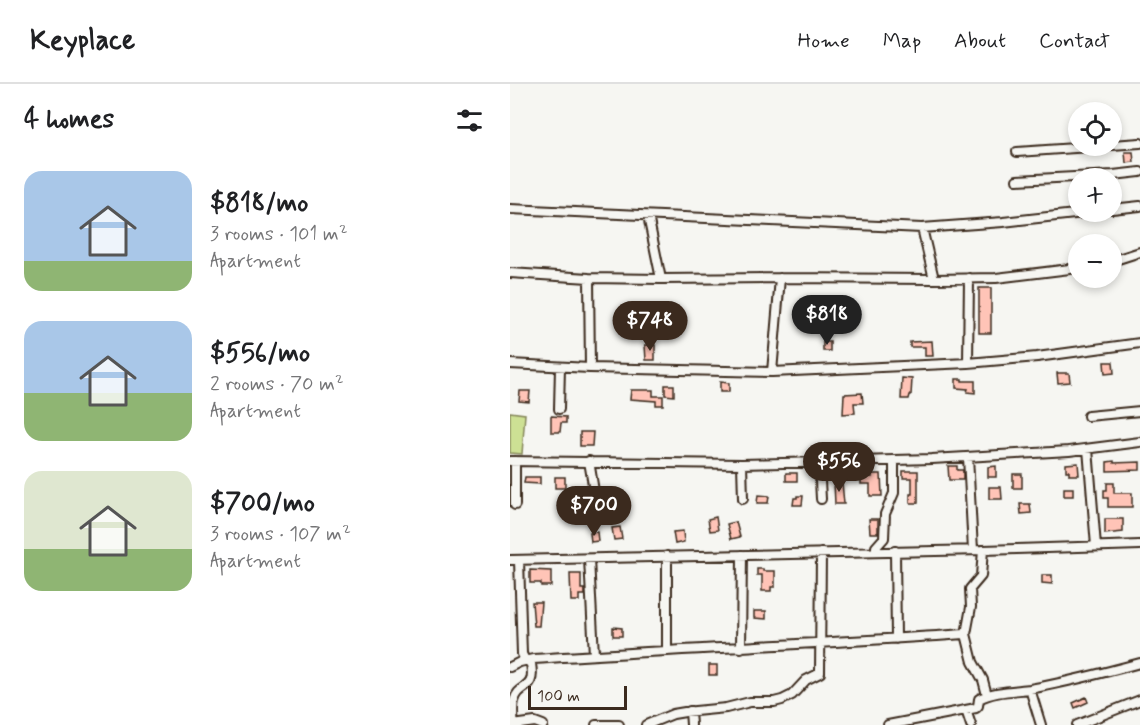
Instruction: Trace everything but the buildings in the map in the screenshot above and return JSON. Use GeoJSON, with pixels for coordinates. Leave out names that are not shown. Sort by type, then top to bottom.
{"type":"FeatureCollection","features":[{"type":"Feature","properties":{"kind":"street"},"geometry":{"type":"LineString","coordinates":[[1122,144],[1140,143]]}},
{"type":"Feature","properties":{"kind":"street"},"geometry":{"type":"LineString","coordinates":[[1017,152],[1068,148]]}},
{"type":"Feature","properties":{"kind":"street"},"geometry":{"type":"LineString","coordinates":[[1017,180],[1140,172]]}},
{"type":"Feature","properties":{"kind":"street"},"geometry":{"type":"LineString","coordinates":[[1122,208],[1140,206]]}},
{"type":"Feature","properties":{"kind":"street"},"geometry":{"type":"LineString","coordinates":[[510,209],[922,228],[1068,215]]}},
{"type":"Feature","properties":{"kind":"street"},"geometry":{"type":"LineString","coordinates":[[648,216],[661,279]]}},
{"type":"Feature","properties":{"kind":"street"},"geometry":{"type":"LineString","coordinates":[[922,228],[934,279]]}},
{"type":"Feature","properties":{"kind":"street"},"geometry":{"type":"LineString","coordinates":[[1122,258],[1140,252]]}},
{"type":"Feature","properties":{"kind":"street"},"geometry":{"type":"LineString","coordinates":[[510,273],[589,278],[934,279],[996,278],[1068,269]]}},
{"type":"Feature","properties":{"kind":"street"},"geometry":{"type":"LineString","coordinates":[[589,278],[590,368]]}},
{"type":"Feature","properties":{"kind":"street"},"geometry":{"type":"LineString","coordinates":[[772,372],[780,278]]}},
{"type":"Feature","properties":{"kind":"street"},"geometry":{"type":"LineString","coordinates":[[968,363],[969,278]]}},
{"type":"Feature","properties":{"kind":"street"},"geometry":{"type":"LineString","coordinates":[[510,364],[772,372],[968,363],[1037,357],[1140,343]]}},
{"type":"Feature","properties":{"kind":"street"},"geometry":{"type":"LineString","coordinates":[[559,409],[560,367]]}},
{"type":"Feature","properties":{"kind":"street"},"geometry":{"type":"LineString","coordinates":[[1088,416],[1140,411]]}},
{"type":"Feature","properties":{"kind":"street"},"geometry":{"type":"LineString","coordinates":[[515,505],[513,462],[742,464],[894,460],[968,457],[1140,442]]}},
{"type":"Feature","properties":{"kind":"street"},"geometry":{"type":"LineString","coordinates":[[1088,448],[1096,546]]}},
{"type":"Feature","properties":{"kind":"street"},"geometry":{"type":"LineString","coordinates":[[968,457],[973,550]]}},
{"type":"Feature","properties":{"kind":"street"},"geometry":{"type":"LineString","coordinates":[[876,552],[876,547],[884,538],[885,513],[894,493],[894,460]]}},
{"type":"Feature","properties":{"kind":"street"},"geometry":{"type":"LineString","coordinates":[[588,462],[596,503]]}},
{"type":"Feature","properties":{"kind":"street"},"geometry":{"type":"LineString","coordinates":[[819,462],[821,499]]}},
{"type":"Feature","properties":{"kind":"street"},"geometry":{"type":"LineString","coordinates":[[742,464],[743,499]]}},
{"type":"Feature","properties":{"kind":"street"},"geometry":{"type":"LineString","coordinates":[[543,725],[535,722],[513,725],[514,701],[531,680],[531,666],[522,656],[521,651],[514,560],[1140,545]]}},
{"type":"Feature","properties":{"kind":"street"},"geometry":{"type":"LineString","coordinates":[[983,550],[981,576],[970,589],[971,607],[966,634],[973,662],[983,680],[987,695]]}},
{"type":"Feature","properties":{"kind":"street"},"geometry":{"type":"LineString","coordinates":[[895,551],[896,639]]}},
{"type":"Feature","properties":{"kind":"street"},"geometry":{"type":"LineString","coordinates":[[646,725],[673,714],[726,708],[750,702],[774,702],[788,698],[796,693],[806,680],[820,672],[821,553]]}},
{"type":"Feature","properties":{"kind":"street"},"geometry":{"type":"LineString","coordinates":[[741,648],[742,555]]}},
{"type":"Feature","properties":{"kind":"street"},"geometry":{"type":"LineString","coordinates":[[667,556],[667,651]]}},
{"type":"Feature","properties":{"kind":"street"},"geometry":{"type":"LineString","coordinates":[[589,559],[594,655]]}},
{"type":"Feature","properties":{"kind":"street"},"geometry":{"type":"LineString","coordinates":[[510,667],[526,660],[594,655],[966,634]]}},
{"type":"Feature","properties":{"kind":"street"},"geometry":{"type":"LineString","coordinates":[[888,725],[977,707],[979,699],[987,695],[1095,675],[1140,663]]}},
{"type":"Feature","properties":{"kind":"street"},"geometry":{"type":"LineString","coordinates":[[1030,688],[1041,725]]}},
{"type":"Feature","properties":{"kind":"street"},"geometry":{"type":"LineString","coordinates":[[1077,725],[1096,721],[1140,700]]}},
{"type":"Feature","properties":{"kind":"street"},"geometry":{"type":"LineString","coordinates":[[966,710],[971,725]]}},
{"type":"Feature","properties":{"kind":"street"},"geometry":{"type":"LineString","coordinates":[[690,711],[691,725]]}},
{"type":"Feature","properties":{"kind":"street"},"geometry":{"type":"LineString","coordinates":[[596,725],[620,725]]}},
{"type":"Feature","properties":{"kind":"green space"},"geometry":{"type":"Polygon","coordinates":[[[510,412],[525,414],[522,454],[510,453],[510,412]]]}}]}
